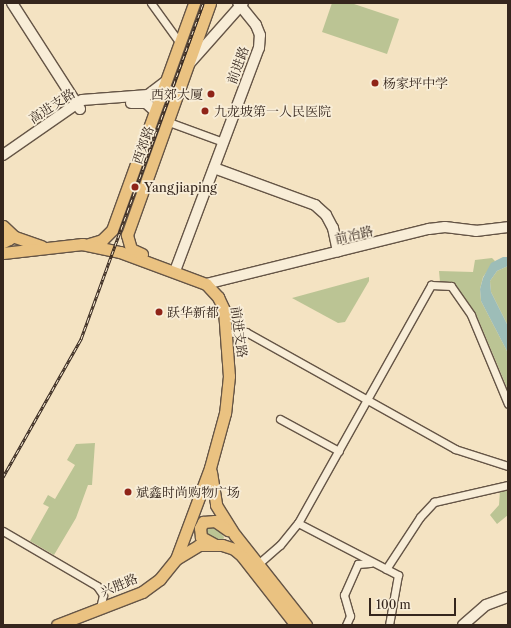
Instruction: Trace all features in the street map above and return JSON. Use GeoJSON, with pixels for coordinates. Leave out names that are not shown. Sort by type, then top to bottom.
{"type":"FeatureCollection","features":[{"type":"Feature","properties":{"kind":"main road","name":"西郊路"},"geometry":{"type":"LineString","coordinates":[[112,230],[194,3]]}},
{"type":"Feature","properties":{"kind":"main road","name":"西郊路"},"geometry":{"type":"LineString","coordinates":[[127,236],[166,121],[210,3]]}},
{"type":"Feature","properties":{"kind":"main road"},"geometry":{"type":"LineString","coordinates":[[112,230],[114,242],[122,243],[127,236]]}},
{"type":"Feature","properties":{"kind":"main road"},"geometry":{"type":"LineString","coordinates":[[3,253],[43,247],[89,244],[102,240],[112,230]]}},
{"type":"Feature","properties":{"kind":"main road"},"geometry":{"type":"LineString","coordinates":[[4,233],[43,247]]}},
{"type":"Feature","properties":{"kind":"main road"},"geometry":{"type":"LineString","coordinates":[[127,236],[128,244],[134,251],[166,263],[175,271]]}},
{"type":"Feature","properties":{"kind":"main road","name":"前进支路"},"geometry":{"type":"LineString","coordinates":[[89,244],[175,271],[206,284],[218,297],[224,310],[227,333],[228,394],[222,432],[196,508]]}},
{"type":"Feature","properties":{"kind":"main road"},"geometry":{"type":"LineString","coordinates":[[210,468],[216,505],[235,535],[306,625]]}},
{"type":"Feature","properties":{"kind":"main road","name":"兴胜路"},"geometry":{"type":"LineString","coordinates":[[57,625],[151,587],[176,558],[196,508]]}},
{"type":"Feature","properties":{"kind":"main road"},"geometry":{"type":"LineString","coordinates":[[235,535],[218,522],[206,521],[200,528],[201,537],[216,544],[229,547],[242,556],[296,625]]}},
{"type":"Feature","properties":{"kind":"main road"},"geometry":{"type":"LineString","coordinates":[[176,558],[199,545],[216,544]]}},
{"type":"Feature","properties":{"kind":"street"},"geometry":{"type":"LineString","coordinates":[[12,3],[64,85],[81,105]]}},
{"type":"Feature","properties":{"kind":"street"},"geometry":{"type":"LineString","coordinates":[[20,3],[81,105]]}},
{"type":"Feature","properties":{"kind":"street"},"geometry":{"type":"LineString","coordinates":[[151,3],[180,43]]}},
{"type":"Feature","properties":{"kind":"street"},"geometry":{"type":"LineString","coordinates":[[185,69],[240,4]]}},
{"type":"Feature","properties":{"kind":"street","name":"前进路"},"geometry":{"type":"LineString","coordinates":[[175,271],[259,48],[260,35],[256,25],[240,4]]}},
{"type":"Feature","properties":{"kind":"street","name":"高进支路"},"geometry":{"type":"LineString","coordinates":[[3,155],[62,113],[81,105],[148,95],[165,82]]}},
{"type":"Feature","properties":{"kind":"street"},"geometry":{"type":"LineString","coordinates":[[62,113],[66,105],[64,85]]}},
{"type":"Feature","properties":{"kind":"street","name":"高进支路"},"geometry":{"type":"LineString","coordinates":[[3,163],[81,105],[140,102],[146,103],[154,111]]}},
{"type":"Feature","properties":{"kind":"street"},"geometry":{"type":"LineString","coordinates":[[166,121],[223,142]]}},
{"type":"Feature","properties":{"kind":"street"},"geometry":{"type":"LineString","coordinates":[[214,168],[315,205],[326,215],[333,228],[338,251]]}},
{"type":"Feature","properties":{"kind":"street","name":"前冶路"},"geometry":{"type":"LineString","coordinates":[[206,284],[429,229],[445,227],[476,231],[508,227]]}},
{"type":"Feature","properties":{"kind":"street"},"geometry":{"type":"LineString","coordinates":[[258,564],[280,545],[298,523],[431,285],[451,286],[471,314],[508,404]]}},
{"type":"Feature","properties":{"kind":"street"},"geometry":{"type":"LineString","coordinates":[[227,333],[246,332],[455,449],[508,466]]}},
{"type":"Feature","properties":{"kind":"street"},"geometry":{"type":"LineString","coordinates":[[280,419],[339,451]]}},
{"type":"Feature","properties":{"kind":"street"},"geometry":{"type":"LineString","coordinates":[[386,569],[420,517],[434,502],[508,485]]}},
{"type":"Feature","properties":{"kind":"street"},"geometry":{"type":"LineString","coordinates":[[298,523],[398,575],[389,625]]}},
{"type":"Feature","properties":{"kind":"street"},"geometry":{"type":"LineString","coordinates":[[3,531],[97,586],[103,595],[100,608]]}},
{"type":"Feature","properties":{"kind":"street"},"geometry":{"type":"LineString","coordinates":[[346,625],[350,616],[344,597],[356,565],[364,562],[376,564]]}},
{"type":"Feature","properties":{"kind":"street"},"geometry":{"type":"LineString","coordinates":[[464,625],[486,605],[508,597]]}},
{"type":"Feature","properties":{"kind":"street"},"geometry":{"type":"LineString","coordinates":[[473,625],[490,610],[508,603]]}},
{"type":"Feature","properties":{"kind":"green space"},"geometry":{"type":"Polygon","coordinates":[[[332,3],[351,3],[399,19],[387,54],[322,32],[332,3]]]}},
{"type":"Feature","properties":{"kind":"green space"},"geometry":{"type":"Polygon","coordinates":[[[492,258],[495,261],[483,277],[480,289],[481,301],[508,353],[508,390],[476,314],[454,283],[440,282],[439,271],[473,272],[475,260],[492,258]]]}},
{"type":"Feature","properties":{"kind":"green space"},"geometry":{"type":"Polygon","coordinates":[[[508,266],[508,326],[491,292],[490,281],[497,271],[508,266]]]}},
{"type":"Feature","properties":{"kind":"green space"},"geometry":{"type":"Polygon","coordinates":[[[369,277],[369,281],[345,322],[338,323],[292,298],[369,277]]]}},
{"type":"Feature","properties":{"kind":"green space"},"geometry":{"type":"Polygon","coordinates":[[[95,443],[92,485],[88,485],[76,518],[54,555],[30,541],[49,507],[43,504],[48,495],[55,499],[75,465],[67,460],[76,444],[95,443]]]}},
{"type":"Feature","properties":{"kind":"green space"},"geometry":{"type":"Polygon","coordinates":[[[508,488],[508,515],[497,524],[490,515],[499,505],[500,490],[508,488]]]}},
{"type":"Feature","properties":{"kind":"green space"},"geometry":{"type":"Polygon","coordinates":[[[214,525],[224,537],[223,541],[208,539],[203,527],[214,525]]]}},
{"type":"Feature","properties":{"kind":"water"},"geometry":{"type":"Polygon","coordinates":[[[503,257],[508,257],[508,266],[497,271],[490,281],[491,292],[508,326],[508,353],[481,301],[480,289],[483,278],[491,263],[503,257]]]}},
{"type":"Feature","properties":{"kind":"railway"},"geometry":{"type":"LineString","coordinates":[[3,477],[81,339],[203,3]]}},
{"type":"Feature","properties":{"kind":"place","name":"杨家坪中学"},"geometry":{"type":"Point","coordinates":[375,83]}},
{"type":"Feature","properties":{"kind":"place","name":"西郊大厦"},"geometry":{"type":"Point","coordinates":[211,94]}},
{"type":"Feature","properties":{"kind":"place","name":"九龙坡第一人民医院"},"geometry":{"type":"Point","coordinates":[205,111]}},
{"type":"Feature","properties":{"kind":"place","name":"Yangjiaping"},"geometry":{"type":"Point","coordinates":[135,187]}},
{"type":"Feature","properties":{"kind":"place","name":"跃华新都"},"geometry":{"type":"Point","coordinates":[159,312]}},
{"type":"Feature","properties":{"kind":"place","name":"斌鑫时尚购物广场"},"geometry":{"type":"Point","coordinates":[128,492]}}]}
